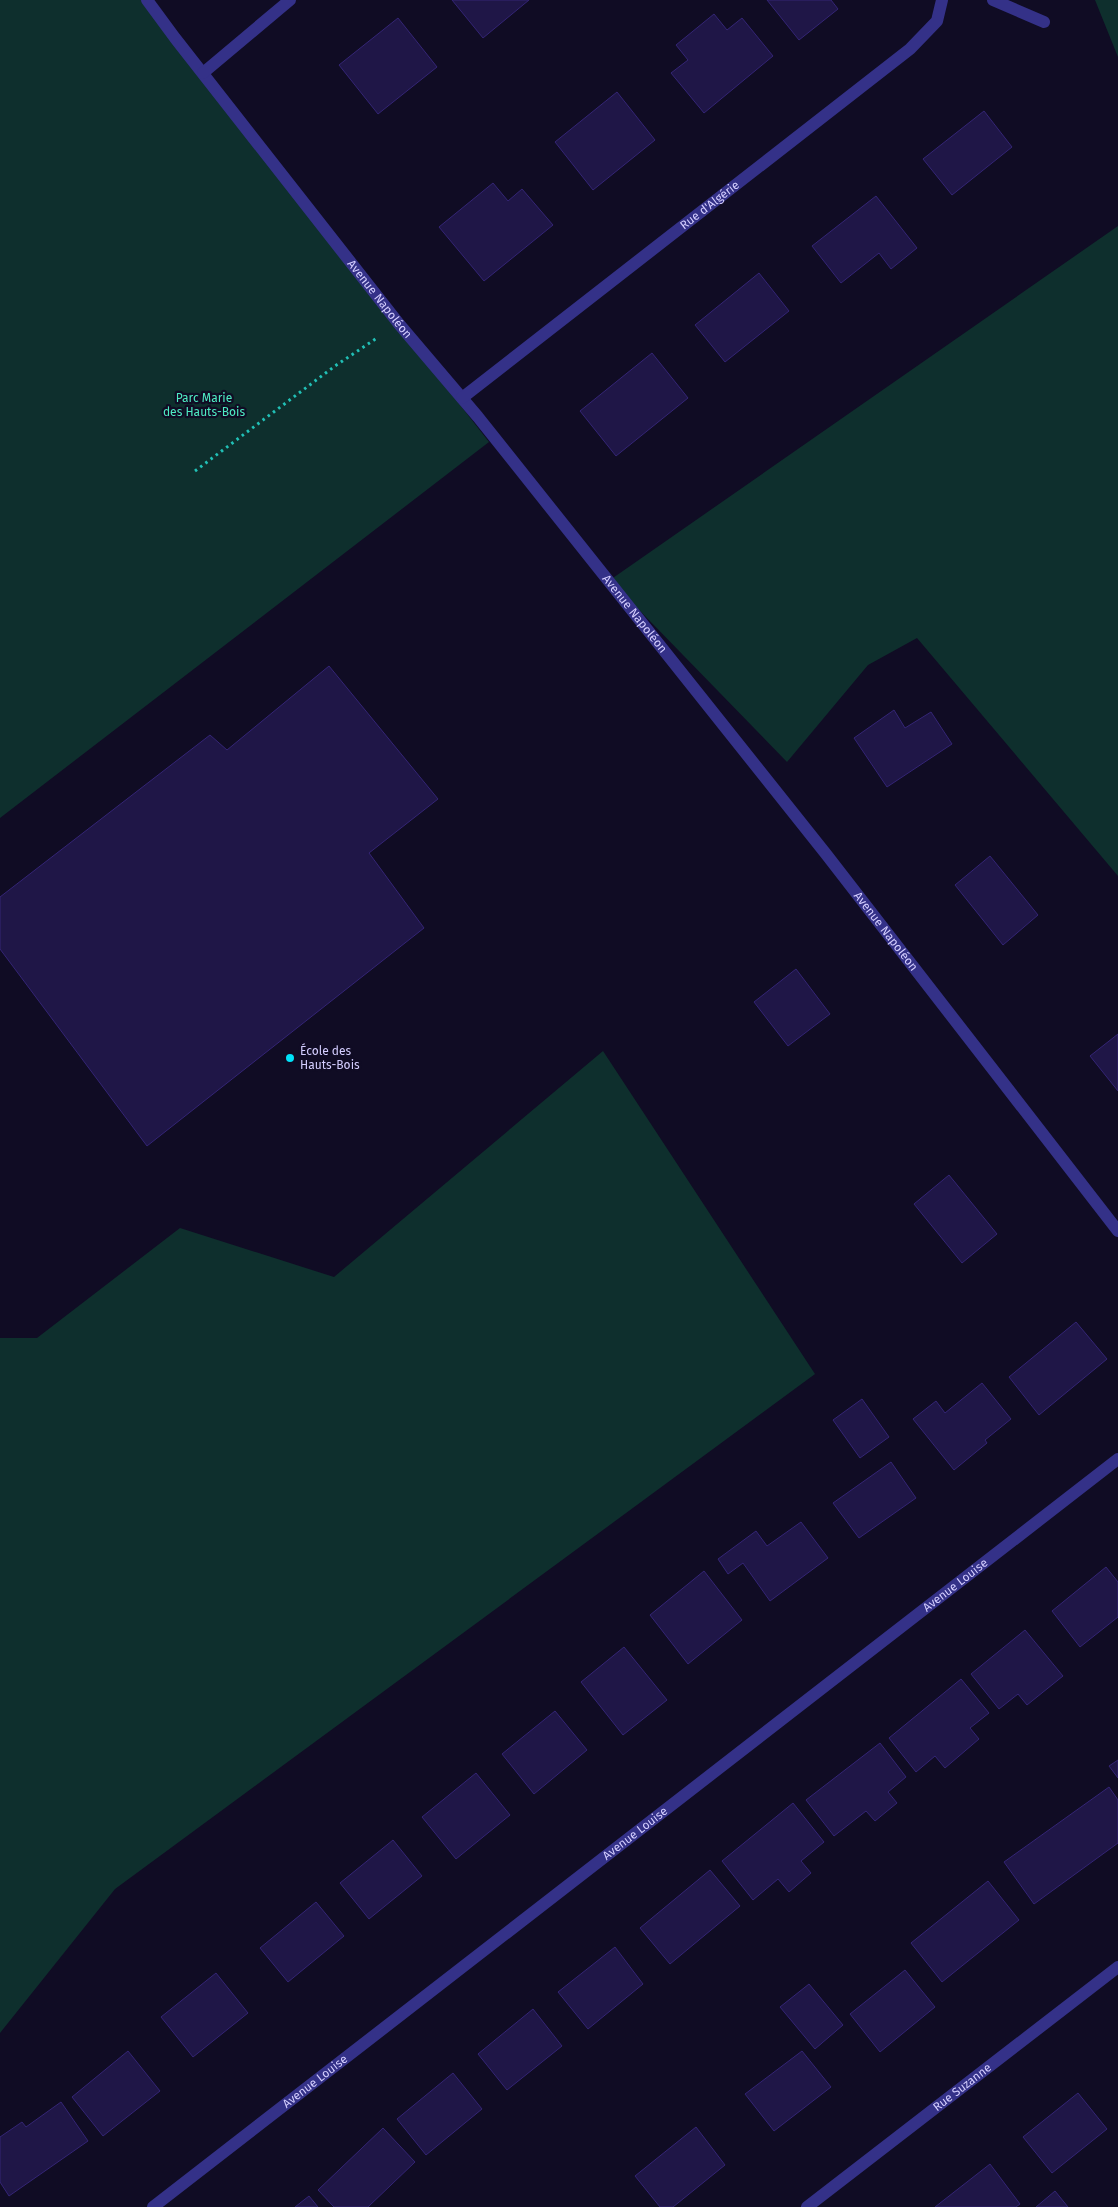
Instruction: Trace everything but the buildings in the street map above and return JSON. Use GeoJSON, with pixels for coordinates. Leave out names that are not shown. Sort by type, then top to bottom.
{"type":"FeatureCollection","features":[{"type":"Feature","properties":{"kind":"street","name":"Avenue Napoléon"},"geometry":{"type":"LineString","coordinates":[[147,0],[399,324],[462,398],[826,854],[1118,1231]]}},
{"type":"Feature","properties":{"kind":"street"},"geometry":{"type":"LineString","coordinates":[[203,73],[290,0]]}},
{"type":"Feature","properties":{"kind":"street","name":"Rue d'Algérie"},"geometry":{"type":"LineString","coordinates":[[462,398],[910,49],[937,21],[942,0]]}},
{"type":"Feature","properties":{"kind":"street"},"geometry":{"type":"LineString","coordinates":[[993,0],[1044,22]]}},
{"type":"Feature","properties":{"kind":"street","name":"Avenue Louise"},"geometry":{"type":"LineString","coordinates":[[153,2207],[1118,1459]]}},
{"type":"Feature","properties":{"kind":"street","name":"Rue Suzanne"},"geometry":{"type":"LineString","coordinates":[[807,2207],[1118,1967]]}},
{"type":"Feature","properties":{"kind":"path"},"geometry":{"type":"LineString","coordinates":[[196,471],[335,366],[399,324]]}},
{"type":"Feature","properties":{"kind":"green space","name":"Parc Marie des Hauts-Bois"},"geometry":{"type":"Polygon","coordinates":[[[0,0],[144,0],[489,442],[0,818],[0,0]]]}},
{"type":"Feature","properties":{"kind":"green space"},"geometry":{"type":"Polygon","coordinates":[[[1095,0],[1118,0],[1118,57],[1095,0]]]}},
{"type":"Feature","properties":{"kind":"green space"},"geometry":{"type":"Polygon","coordinates":[[[1118,226],[1118,876],[917,638],[868,665],[787,762],[610,580],[1118,226]]]}},
{"type":"Feature","properties":{"kind":"green space"},"geometry":{"type":"Polygon","coordinates":[[[603,1051],[815,1374],[115,1889],[0,2033],[0,1338],[37,1338],[180,1228],[334,1277],[603,1051]]]}},
{"type":"Feature","properties":{"kind":"place","name":"École des Hauts-Bois"},"geometry":{"type":"Point","coordinates":[290,1058]}}]}
